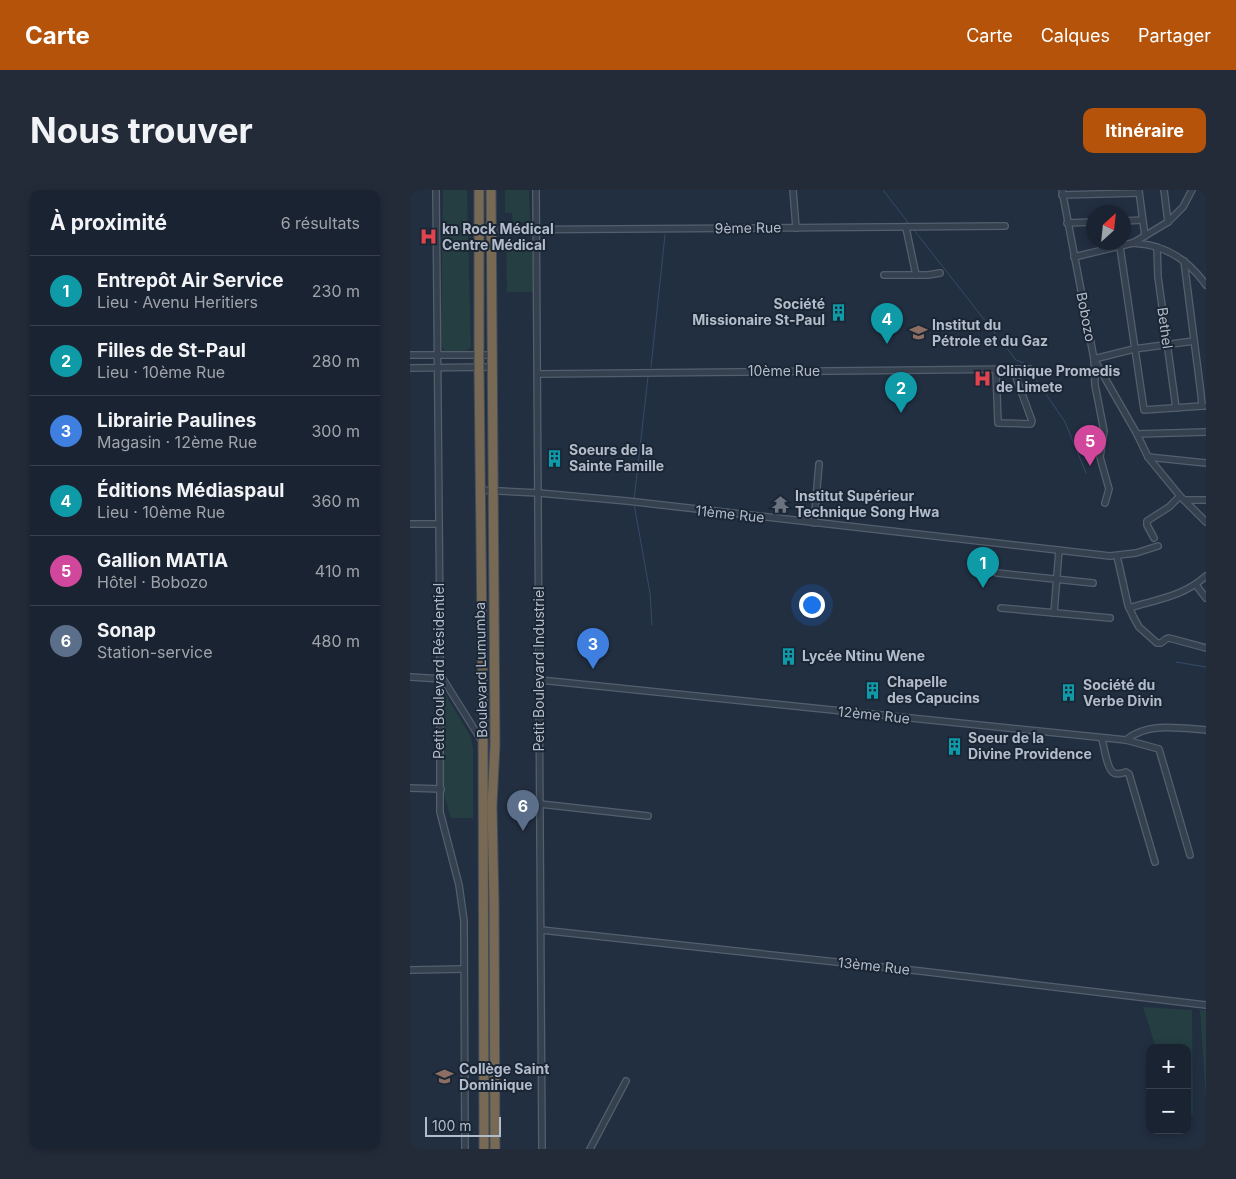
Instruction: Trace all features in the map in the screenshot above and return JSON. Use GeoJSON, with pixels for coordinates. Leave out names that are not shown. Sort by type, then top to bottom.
{"type":"FeatureCollection","features":[{"type":"Feature","properties":{"kind":"highway","name":"Boulevard Lumumba"},"geometry":{"type":"LineString","coordinates":[[479,190],[484,1149]]}},
{"type":"Feature","properties":{"kind":"highway","name":"Boulevard Lumumba"},"geometry":{"type":"LineString","coordinates":[[491,190],[496,744],[492,806],[495,1149]]}},
{"type":"Feature","properties":{"kind":"street","name":"Petit Boulevard Résidentiel"},"geometry":{"type":"LineString","coordinates":[[436,190],[440,812],[459,884],[464,920],[465,1149]]}},
{"type":"Feature","properties":{"kind":"street","name":"Petit Boulevard Industriel"},"geometry":{"type":"LineString","coordinates":[[536,190],[542,1149]]}},
{"type":"Feature","properties":{"kind":"street"},"geometry":{"type":"LineString","coordinates":[[793,190],[796,228]]}},
{"type":"Feature","properties":{"kind":"street"},"geometry":{"type":"LineString","coordinates":[[1164,190],[1168,222]]}},
{"type":"Feature","properties":{"kind":"street"},"geometry":{"type":"LineString","coordinates":[[1133,243],[1168,222],[1183,207],[1192,190]]}},
{"type":"Feature","properties":{"kind":"street"},"geometry":{"type":"LineString","coordinates":[[1062,192],[1139,191],[1145,236]]}},
{"type":"Feature","properties":{"kind":"street","name":"Bobozo"},"geometry":{"type":"LineString","coordinates":[[1062,192],[1094,359],[1095,385],[1104,431],[1100,457],[1109,489],[1106,503]]}},
{"type":"Feature","properties":{"kind":"street"},"geometry":{"type":"LineString","coordinates":[[1131,221],[1142,220]]}},
{"type":"Feature","properties":{"kind":"street"},"geometry":{"type":"LineString","coordinates":[[1067,223],[1086,222]]}},
{"type":"Feature","properties":{"kind":"street","name":"9ème Rue"},"geometry":{"type":"LineString","coordinates":[[491,230],[1005,226]]}},
{"type":"Feature","properties":{"kind":"street"},"geometry":{"type":"LineString","coordinates":[[906,228],[916,275]]}},
{"type":"Feature","properties":{"kind":"street"},"geometry":{"type":"LineString","coordinates":[[1133,243],[1157,247],[1184,261],[1198,274],[1206,285]]}},
{"type":"Feature","properties":{"kind":"street","name":"Bethel"},"geometry":{"type":"LineString","coordinates":[[1157,247],[1158,277],[1176,408]]}},
{"type":"Feature","properties":{"kind":"street"},"geometry":{"type":"LineString","coordinates":[[1074,257],[1106,250]]}},
{"type":"Feature","properties":{"kind":"street"},"geometry":{"type":"LineString","coordinates":[[1120,250],[1144,410],[1204,406],[1184,261]]}},
{"type":"Feature","properties":{"kind":"street"},"geometry":{"type":"LineString","coordinates":[[884,275],[940,273]]}},
{"type":"Feature","properties":{"kind":"street"},"geometry":{"type":"LineString","coordinates":[[1194,341],[1134,349],[1094,359],[1148,457],[1182,498],[1206,522]]}},
{"type":"Feature","properties":{"kind":"street"},"geometry":{"type":"LineString","coordinates":[[410,355],[492,355]]}},
{"type":"Feature","properties":{"kind":"street"},"geometry":{"type":"LineString","coordinates":[[410,368],[492,367]]}},
{"type":"Feature","properties":{"kind":"street"},"geometry":{"type":"LineString","coordinates":[[996,370],[998,422],[1000,424],[1031,424],[1032,421],[1013,369]]}},
{"type":"Feature","properties":{"kind":"street","name":"10ème Rue"},"geometry":{"type":"LineString","coordinates":[[538,374],[1030,369]]}},
{"type":"Feature","properties":{"kind":"street"},"geometry":{"type":"LineString","coordinates":[[1137,434],[1206,432]]}},
{"type":"Feature","properties":{"kind":"street"},"geometry":{"type":"LineString","coordinates":[[1148,457],[1206,463]]}},
{"type":"Feature","properties":{"kind":"street"},"geometry":{"type":"LineString","coordinates":[[814,523],[819,464]]}},
{"type":"Feature","properties":{"kind":"street","name":"11ème Rue"},"geometry":{"type":"LineString","coordinates":[[480,490],[627,501],[1110,556],[1136,553],[1158,546]]}},
{"type":"Feature","properties":{"kind":"street"},"geometry":{"type":"LineString","coordinates":[[1154,538],[1147,525],[1148,521],[1182,498],[1206,500]]}},
{"type":"Feature","properties":{"kind":"street"},"geometry":{"type":"LineString","coordinates":[[410,524],[438,524]]}},
{"type":"Feature","properties":{"kind":"street"},"geometry":{"type":"LineString","coordinates":[[1054,613],[1059,550]]}},
{"type":"Feature","properties":{"kind":"street"},"geometry":{"type":"LineString","coordinates":[[1118,556],[1129,608],[1140,627],[1157,643],[1162,643],[1166,638],[1169,638],[1206,648]]}},
{"type":"Feature","properties":{"kind":"street"},"geometry":{"type":"LineString","coordinates":[[997,574],[1093,582]]}},
{"type":"Feature","properties":{"kind":"street"},"geometry":{"type":"LineString","coordinates":[[1129,608],[1179,594],[1196,585],[1206,576]]}},
{"type":"Feature","properties":{"kind":"street"},"geometry":{"type":"LineString","coordinates":[[1196,585],[1206,598]]}},
{"type":"Feature","properties":{"kind":"street"},"geometry":{"type":"LineString","coordinates":[[1001,608],[1110,618]]}},
{"type":"Feature","properties":{"kind":"street"},"geometry":{"type":"LineString","coordinates":[[410,678],[443,679],[483,743]]}},
{"type":"Feature","properties":{"kind":"street","name":"12ème Rue"},"geometry":{"type":"LineString","coordinates":[[540,680],[1102,739],[1126,740],[1140,732],[1168,727],[1206,730]]}},
{"type":"Feature","properties":{"kind":"street"},"geometry":{"type":"LineString","coordinates":[[1102,739],[1112,772],[1117,774],[1126,772],[1129,774],[1155,862]]}},
{"type":"Feature","properties":{"kind":"street"},"geometry":{"type":"LineString","coordinates":[[1126,740],[1159,750],[1190,855]]}},
{"type":"Feature","properties":{"kind":"street"},"geometry":{"type":"LineString","coordinates":[[410,788],[440,789]]}},
{"type":"Feature","properties":{"kind":"street"},"geometry":{"type":"LineString","coordinates":[[540,804],[648,816]]}},
{"type":"Feature","properties":{"kind":"street","name":"13ème Rue"},"geometry":{"type":"LineString","coordinates":[[541,930],[920,970],[1206,1005]]}},
{"type":"Feature","properties":{"kind":"street"},"geometry":{"type":"LineString","coordinates":[[410,970],[464,969]]}},
{"type":"Feature","properties":{"kind":"street"},"geometry":{"type":"LineString","coordinates":[[590,1149],[626,1081]]}},
{"type":"Feature","properties":{"kind":"green space"},"geometry":{"type":"Polygon","coordinates":[[[443,190],[467,190],[471,347],[465,352],[444,352],[441,342],[443,190]]]}},
{"type":"Feature","properties":{"kind":"green space"},"geometry":{"type":"Polygon","coordinates":[[[505,190],[529,190],[530,222],[513,223],[512,213],[505,213],[505,190]]]}},
{"type":"Feature","properties":{"kind":"green space"},"geometry":{"type":"Polygon","coordinates":[[[506,240],[532,240],[533,292],[507,292],[506,240]]]}},
{"type":"Feature","properties":{"kind":"green space"},"geometry":{"type":"Polygon","coordinates":[[[441,692],[444,692],[471,737],[473,749],[473,818],[451,818],[443,792],[441,692]]]}},
{"type":"Feature","properties":{"kind":"green space"},"geometry":{"type":"Polygon","coordinates":[[[1143,1007],[1192,1010],[1193,1114],[1191,1114],[1191,1044],[1155,1044],[1143,1007]]]}},
{"type":"Feature","properties":{"kind":"green space"},"geometry":{"type":"Polygon","coordinates":[[[1200,1010],[1206,1010],[1206,1099],[1200,1010]]]}},
{"type":"Feature","properties":{"kind":"waterway"},"geometry":{"type":"LineString","coordinates":[[883,190],[910,225]]}},
{"type":"Feature","properties":{"kind":"waterway"},"geometry":{"type":"LineString","coordinates":[[914,230],[1016,360],[1027,366]]}},
{"type":"Feature","properties":{"kind":"waterway"},"geometry":{"type":"LineString","coordinates":[[651,367],[665,235]]}},
{"type":"Feature","properties":{"kind":"waterway"},"geometry":{"type":"LineString","coordinates":[[1031,372],[1065,422],[1086,473]]}},
{"type":"Feature","properties":{"kind":"waterway"},"geometry":{"type":"LineString","coordinates":[[634,500],[648,377]]}},
{"type":"Feature","properties":{"kind":"waterway"},"geometry":{"type":"LineString","coordinates":[[634,504],[650,593],[652,625]]}},
{"type":"Feature","properties":{"kind":"waterway"},"geometry":{"type":"LineString","coordinates":[[1176,662],[1206,667]]}},
{"type":"Feature","properties":{"kind":"place","name":"kn Rock Médical Centre Médical"},"geometry":{"type":"Point","coordinates":[428,237]}},
{"type":"Feature","properties":{"kind":"place","name":"Société Missionaire St-Paul"},"geometry":{"type":"Point","coordinates":[839,312]}},
{"type":"Feature","properties":{"kind":"place","name":"Institut du Pétrole et du Gaz"},"geometry":{"type":"Point","coordinates":[918,333]}},
{"type":"Feature","properties":{"kind":"place","name":"Éditions Médiaspaul"},"geometry":{"type":"Point","coordinates":[887,344]}},
{"type":"Feature","properties":{"kind":"place","name":"Clinique Promedis de Limete"},"geometry":{"type":"Point","coordinates":[982,379]}},
{"type":"Feature","properties":{"kind":"place","name":"Filles de St-Paul"},"geometry":{"type":"Point","coordinates":[901,413]}},
{"type":"Feature","properties":{"kind":"place","name":"Soeurs de la Sainte Famille"},"geometry":{"type":"Point","coordinates":[555,458]}},
{"type":"Feature","properties":{"kind":"place","name":"Gallion MATIA"},"geometry":{"type":"Point","coordinates":[1090,466]}},
{"type":"Feature","properties":{"kind":"place","name":"Institut Supérieur Technique Song Hwa"},"geometry":{"type":"Point","coordinates":[781,504]}},
{"type":"Feature","properties":{"kind":"place","name":"Entrepôt Air Service"},"geometry":{"type":"Point","coordinates":[983,588]}},
{"type":"Feature","properties":{"kind":"place","name":"Lycée Ntinu Wene"},"geometry":{"type":"Point","coordinates":[788,656]}},
{"type":"Feature","properties":{"kind":"place","name":"Librairie Paulines"},"geometry":{"type":"Point","coordinates":[593,669]}},
{"type":"Feature","properties":{"kind":"place","name":"Chapelle des Capucins"},"geometry":{"type":"Point","coordinates":[873,690]}},
{"type":"Feature","properties":{"kind":"place","name":"Société du Verbe Divin"},"geometry":{"type":"Point","coordinates":[1069,693]}},
{"type":"Feature","properties":{"kind":"place","name":"Soeur de la Divine Providence"},"geometry":{"type":"Point","coordinates":[954,746]}},
{"type":"Feature","properties":{"kind":"place","name":"Sonap"},"geometry":{"type":"Point","coordinates":[523,831]}},
{"type":"Feature","properties":{"kind":"place","name":"Collège Saint Dominique"},"geometry":{"type":"Point","coordinates":[445,1077]}}]}
